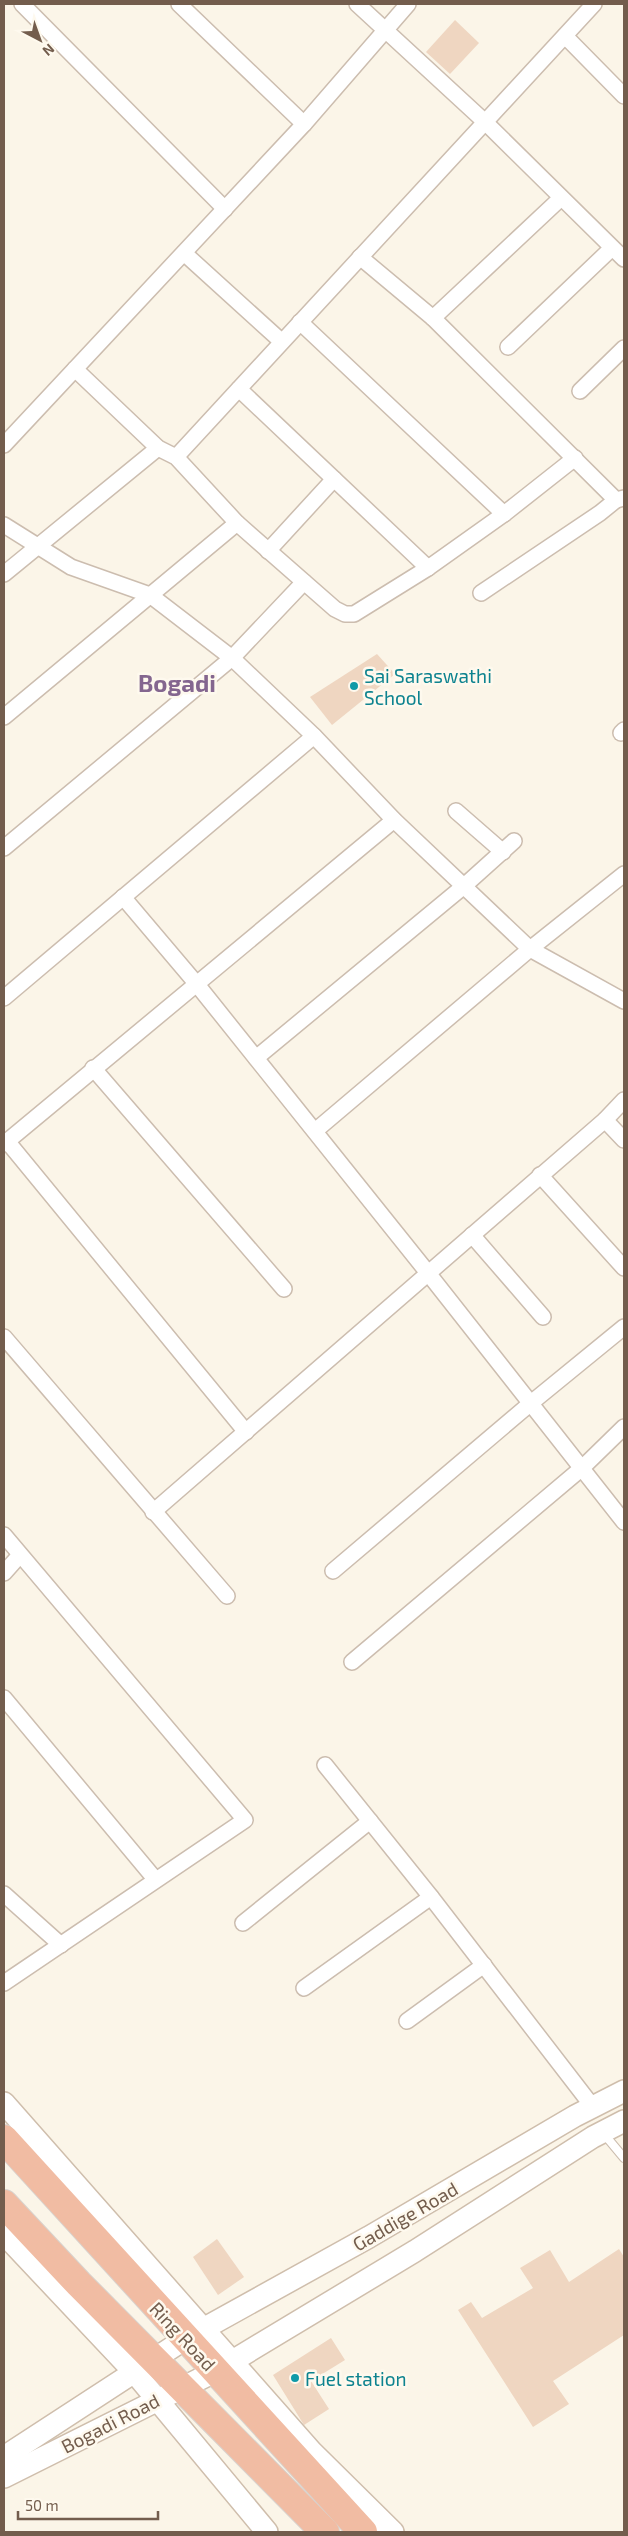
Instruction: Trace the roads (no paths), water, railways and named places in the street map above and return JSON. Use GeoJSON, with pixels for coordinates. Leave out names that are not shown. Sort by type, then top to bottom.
{"type":"FeatureCollection","features":[{"type":"Feature","properties":{"kind":"highway","name":"Ring Road"},"geometry":{"type":"LineString","coordinates":[[4,2140],[225,2366],[363,2532]]}},
{"type":"Feature","properties":{"kind":"highway","name":"Ring Road"},"geometry":{"type":"LineString","coordinates":[[4,2204],[79,2284],[145,2366],[182,2387],[325,2532]]}},
{"type":"Feature","properties":{"kind":"main road","name":"Gaddige Road"},"geometry":{"type":"LineString","coordinates":[[195,2334],[369,2238],[593,2107],[624,2091]]}},
{"type":"Feature","properties":{"kind":"main road"},"geometry":{"type":"LineString","coordinates":[[4,2103],[195,2334]]}},
{"type":"Feature","properties":{"kind":"main road","name":"Gaddige Road"},"geometry":{"type":"LineString","coordinates":[[225,2366],[415,2251],[603,2132],[624,2121]]}},
{"type":"Feature","properties":{"kind":"main road"},"geometry":{"type":"LineString","coordinates":[[4,2234],[145,2366],[157,2400],[267,2532]]}},
{"type":"Feature","properties":{"kind":"main road","name":"Bogadi Road"},"geometry":{"type":"LineString","coordinates":[[4,2457],[195,2334]]}},
{"type":"Feature","properties":{"kind":"main road"},"geometry":{"type":"LineString","coordinates":[[225,2366],[393,2532]]}},
{"type":"Feature","properties":{"kind":"main road","name":"Bogadi Road"},"geometry":{"type":"LineString","coordinates":[[4,2477],[225,2366]]}},
{"type":"Feature","properties":{"kind":"street"},"geometry":{"type":"LineString","coordinates":[[22,4],[225,209]]}},
{"type":"Feature","properties":{"kind":"street"},"geometry":{"type":"LineString","coordinates":[[179,4],[304,124]]}},
{"type":"Feature","properties":{"kind":"street"},"geometry":{"type":"LineString","coordinates":[[356,4],[484,121],[624,259]]}},
{"type":"Feature","properties":{"kind":"street"},"geometry":{"type":"LineString","coordinates":[[4,445],[304,124],[408,4]]}},
{"type":"Feature","properties":{"kind":"street"},"geometry":{"type":"LineString","coordinates":[[176,456],[594,4]]}},
{"type":"Feature","properties":{"kind":"street"},"geometry":{"type":"LineString","coordinates":[[564,36],[624,96]]}},
{"type":"Feature","properties":{"kind":"street"},"geometry":{"type":"LineString","coordinates":[[433,318],[561,198]]}},
{"type":"Feature","properties":{"kind":"street"},"geometry":{"type":"LineString","coordinates":[[508,347],[612,248]]}},
{"type":"Feature","properties":{"kind":"street"},"geometry":{"type":"LineString","coordinates":[[184,253],[281,341]]}},
{"type":"Feature","properties":{"kind":"street"},"geometry":{"type":"LineString","coordinates":[[360,257],[433,318],[575,458],[620,499],[481,593]]}},
{"type":"Feature","properties":{"kind":"street"},"geometry":{"type":"LineString","coordinates":[[300,322],[504,514]]}},
{"type":"Feature","properties":{"kind":"street"},"geometry":{"type":"LineString","coordinates":[[580,391],[624,348]]}},
{"type":"Feature","properties":{"kind":"street"},"geometry":{"type":"LineString","coordinates":[[74,369],[158,448],[176,456],[237,523],[335,610],[345,614],[354,614],[428,568],[504,514],[575,458]]}},
{"type":"Feature","properties":{"kind":"street"},"geometry":{"type":"LineString","coordinates":[[239,389],[428,568]]}},
{"type":"Feature","properties":{"kind":"street"},"geometry":{"type":"LineString","coordinates":[[4,574],[158,448]]}},
{"type":"Feature","properties":{"kind":"street"},"geometry":{"type":"LineString","coordinates":[[268,550],[334,479]]}},
{"type":"Feature","properties":{"kind":"street"},"geometry":{"type":"LineString","coordinates":[[4,717],[237,523]]}},
{"type":"Feature","properties":{"kind":"street"},"geometry":{"type":"LineString","coordinates":[[4,526],[71,567],[150,595],[232,658],[314,736],[394,820],[530,949],[624,1001]]}},
{"type":"Feature","properties":{"kind":"street"},"geometry":{"type":"LineString","coordinates":[[4,848],[232,658],[304,582]]}},
{"type":"Feature","properties":{"kind":"street"},"geometry":{"type":"LineString","coordinates":[[4,998],[314,736]]}},
{"type":"Feature","properties":{"kind":"street"},"geometry":{"type":"LineString","coordinates":[[256,1058],[464,886],[508,846],[456,811]]}},
{"type":"Feature","properties":{"kind":"street"},"geometry":{"type":"LineString","coordinates":[[246,1432],[5,1142],[394,820]]}},
{"type":"Feature","properties":{"kind":"street"},"geometry":{"type":"LineString","coordinates":[[315,1131],[530,949],[624,874]]}},
{"type":"Feature","properties":{"kind":"street"},"geometry":{"type":"LineString","coordinates":[[124,897],[196,982],[624,1522]]}},
{"type":"Feature","properties":{"kind":"street"},"geometry":{"type":"LineString","coordinates":[[93,1068],[284,1289]]}},
{"type":"Feature","properties":{"kind":"street"},"geometry":{"type":"LineString","coordinates":[[153,1512],[605,1120],[624,1100]]}},
{"type":"Feature","properties":{"kind":"street"},"geometry":{"type":"LineString","coordinates":[[605,1120],[624,1140]]}},
{"type":"Feature","properties":{"kind":"street"},"geometry":{"type":"LineString","coordinates":[[540,1175],[624,1268]]}},
{"type":"Feature","properties":{"kind":"street"},"geometry":{"type":"LineString","coordinates":[[472,1234],[543,1317]]}},
{"type":"Feature","properties":{"kind":"street"},"geometry":{"type":"LineString","coordinates":[[333,1571],[531,1403],[624,1327]]}},
{"type":"Feature","properties":{"kind":"street"},"geometry":{"type":"LineString","coordinates":[[4,1336],[227,1596]]}},
{"type":"Feature","properties":{"kind":"street"},"geometry":{"type":"LineString","coordinates":[[352,1662],[582,1468],[624,1427]]}},
{"type":"Feature","properties":{"kind":"street"},"geometry":{"type":"LineString","coordinates":[[4,1535],[245,1820],[155,1879],[62,1945],[4,1983]]}},
{"type":"Feature","properties":{"kind":"street"},"geometry":{"type":"LineString","coordinates":[[4,1573],[20,1555]]}},
{"type":"Feature","properties":{"kind":"street"},"geometry":{"type":"LineString","coordinates":[[4,1698],[155,1879]]}},
{"type":"Feature","properties":{"kind":"street"},"geometry":{"type":"LineString","coordinates":[[325,1765],[484,1965],[593,2107]]}},
{"type":"Feature","properties":{"kind":"street"},"geometry":{"type":"LineString","coordinates":[[244,1923],[370,1821]]}},
{"type":"Feature","properties":{"kind":"street"},"geometry":{"type":"LineString","coordinates":[[4,1894],[62,1945]]}},
{"type":"Feature","properties":{"kind":"street"},"geometry":{"type":"LineString","coordinates":[[304,1988],[430,1897]]}},
{"type":"Feature","properties":{"kind":"street"},"geometry":{"type":"LineString","coordinates":[[407,2021],[484,1965]]}},
{"type":"Feature","properties":{"kind":"lane"},"geometry":{"type":"LineString","coordinates":[[603,2132],[624,2158]]}},
{"type":"Feature","properties":{"kind":"place","name":"Sai Saraswathi School"},"geometry":{"type":"Point","coordinates":[354,686]}},
{"type":"Feature","properties":{"kind":"place","name":"Fuel station"},"geometry":{"type":"Point","coordinates":[295,2378]}},
{"type":"Feature","properties":{"kind":"district","name":"Bogadi"},"geometry":{"type":"Point","coordinates":[177,682]}}]}
